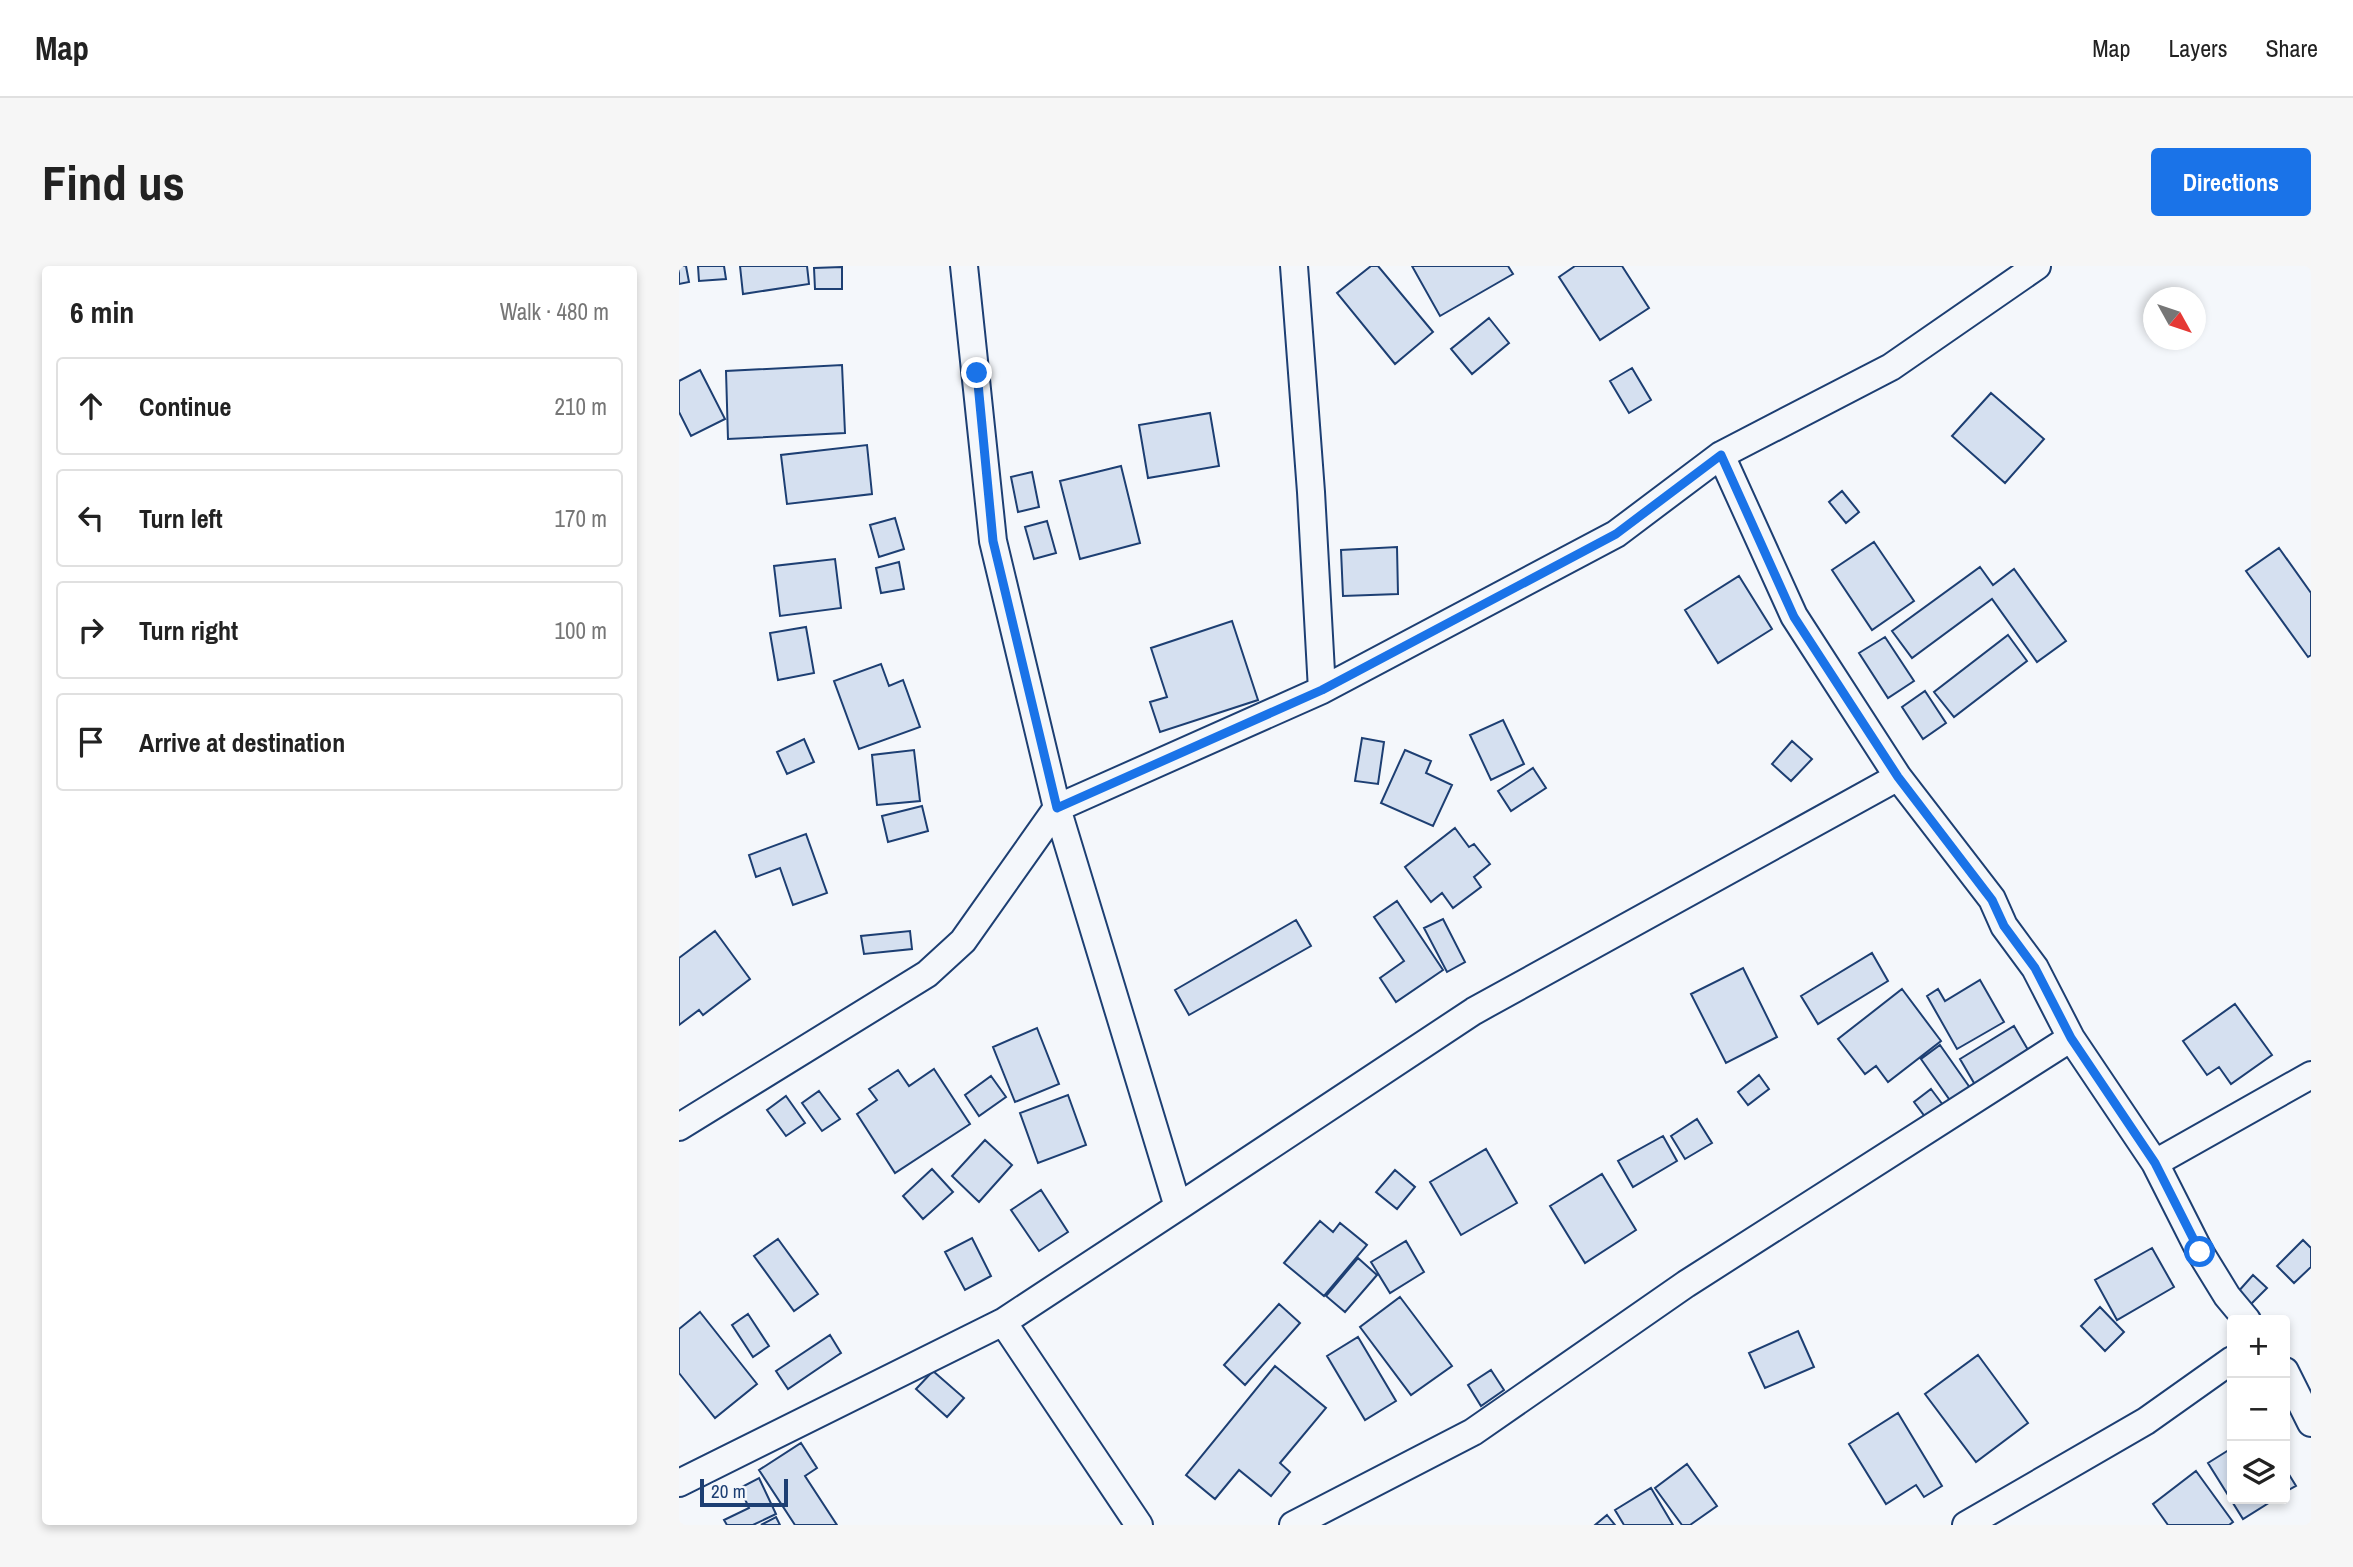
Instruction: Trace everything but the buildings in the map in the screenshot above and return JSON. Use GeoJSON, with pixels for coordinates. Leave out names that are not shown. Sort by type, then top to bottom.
{"type":"FeatureCollection","features":[{"type":"Feature","properties":{"kind":"street"},"geometry":{"type":"LineString","coordinates":[[964,266],[993,541],[1057,808],[1178,1207]]}},
{"type":"Feature","properties":{"kind":"street"},"geometry":{"type":"LineString","coordinates":[[1294,266],[1322,690]]}},
{"type":"Feature","properties":{"kind":"street"},"geometry":{"type":"LineString","coordinates":[[679,1128],[927,974],[963,941],[1057,808],[1322,690],[1616,534],[1721,455],[1891,367],[2037,266]]}},
{"type":"Feature","properties":{"kind":"street"},"geometry":{"type":"LineString","coordinates":[[1721,455],[1794,617],[1898,777],[1992,900],[2004,926],[2035,968],[2071,1038],[2155,1163],[2200,1252],[2227,1296],[2243,1315]]}},
{"type":"Feature","properties":{"kind":"street"},"geometry":{"type":"LineString","coordinates":[[679,1483],[1003,1322],[1474,1011],[1898,777]]}},
{"type":"Feature","properties":{"kind":"street"},"geometry":{"type":"LineString","coordinates":[[1293,1525],[1473,1432],[1686,1284],[2071,1038]]}},
{"type":"Feature","properties":{"kind":"street"},"geometry":{"type":"LineString","coordinates":[[2155,1163],[2311,1075]]}},
{"type":"Feature","properties":{"kind":"street"},"geometry":{"type":"LineString","coordinates":[[1003,1322],[1139,1525]]}},
{"type":"Feature","properties":{"kind":"street"},"geometry":{"type":"LineString","coordinates":[[1966,1525],[2146,1421],[2227,1364]]}},
{"type":"Feature","properties":{"kind":"street"},"geometry":{"type":"LineString","coordinates":[[2288,1378],[2311,1423]]}},
{"type":"Feature","properties":{"kind":"route"},"geometry":{"type":"LineString","coordinates":[[977,373],[993,541],[1057,808],[1322,690],[1616,534],[1721,455],[1794,617],[1898,777],[1992,900],[2004,926],[2035,968],[2071,1038],[2155,1163],[2200,1252]]}}]}
